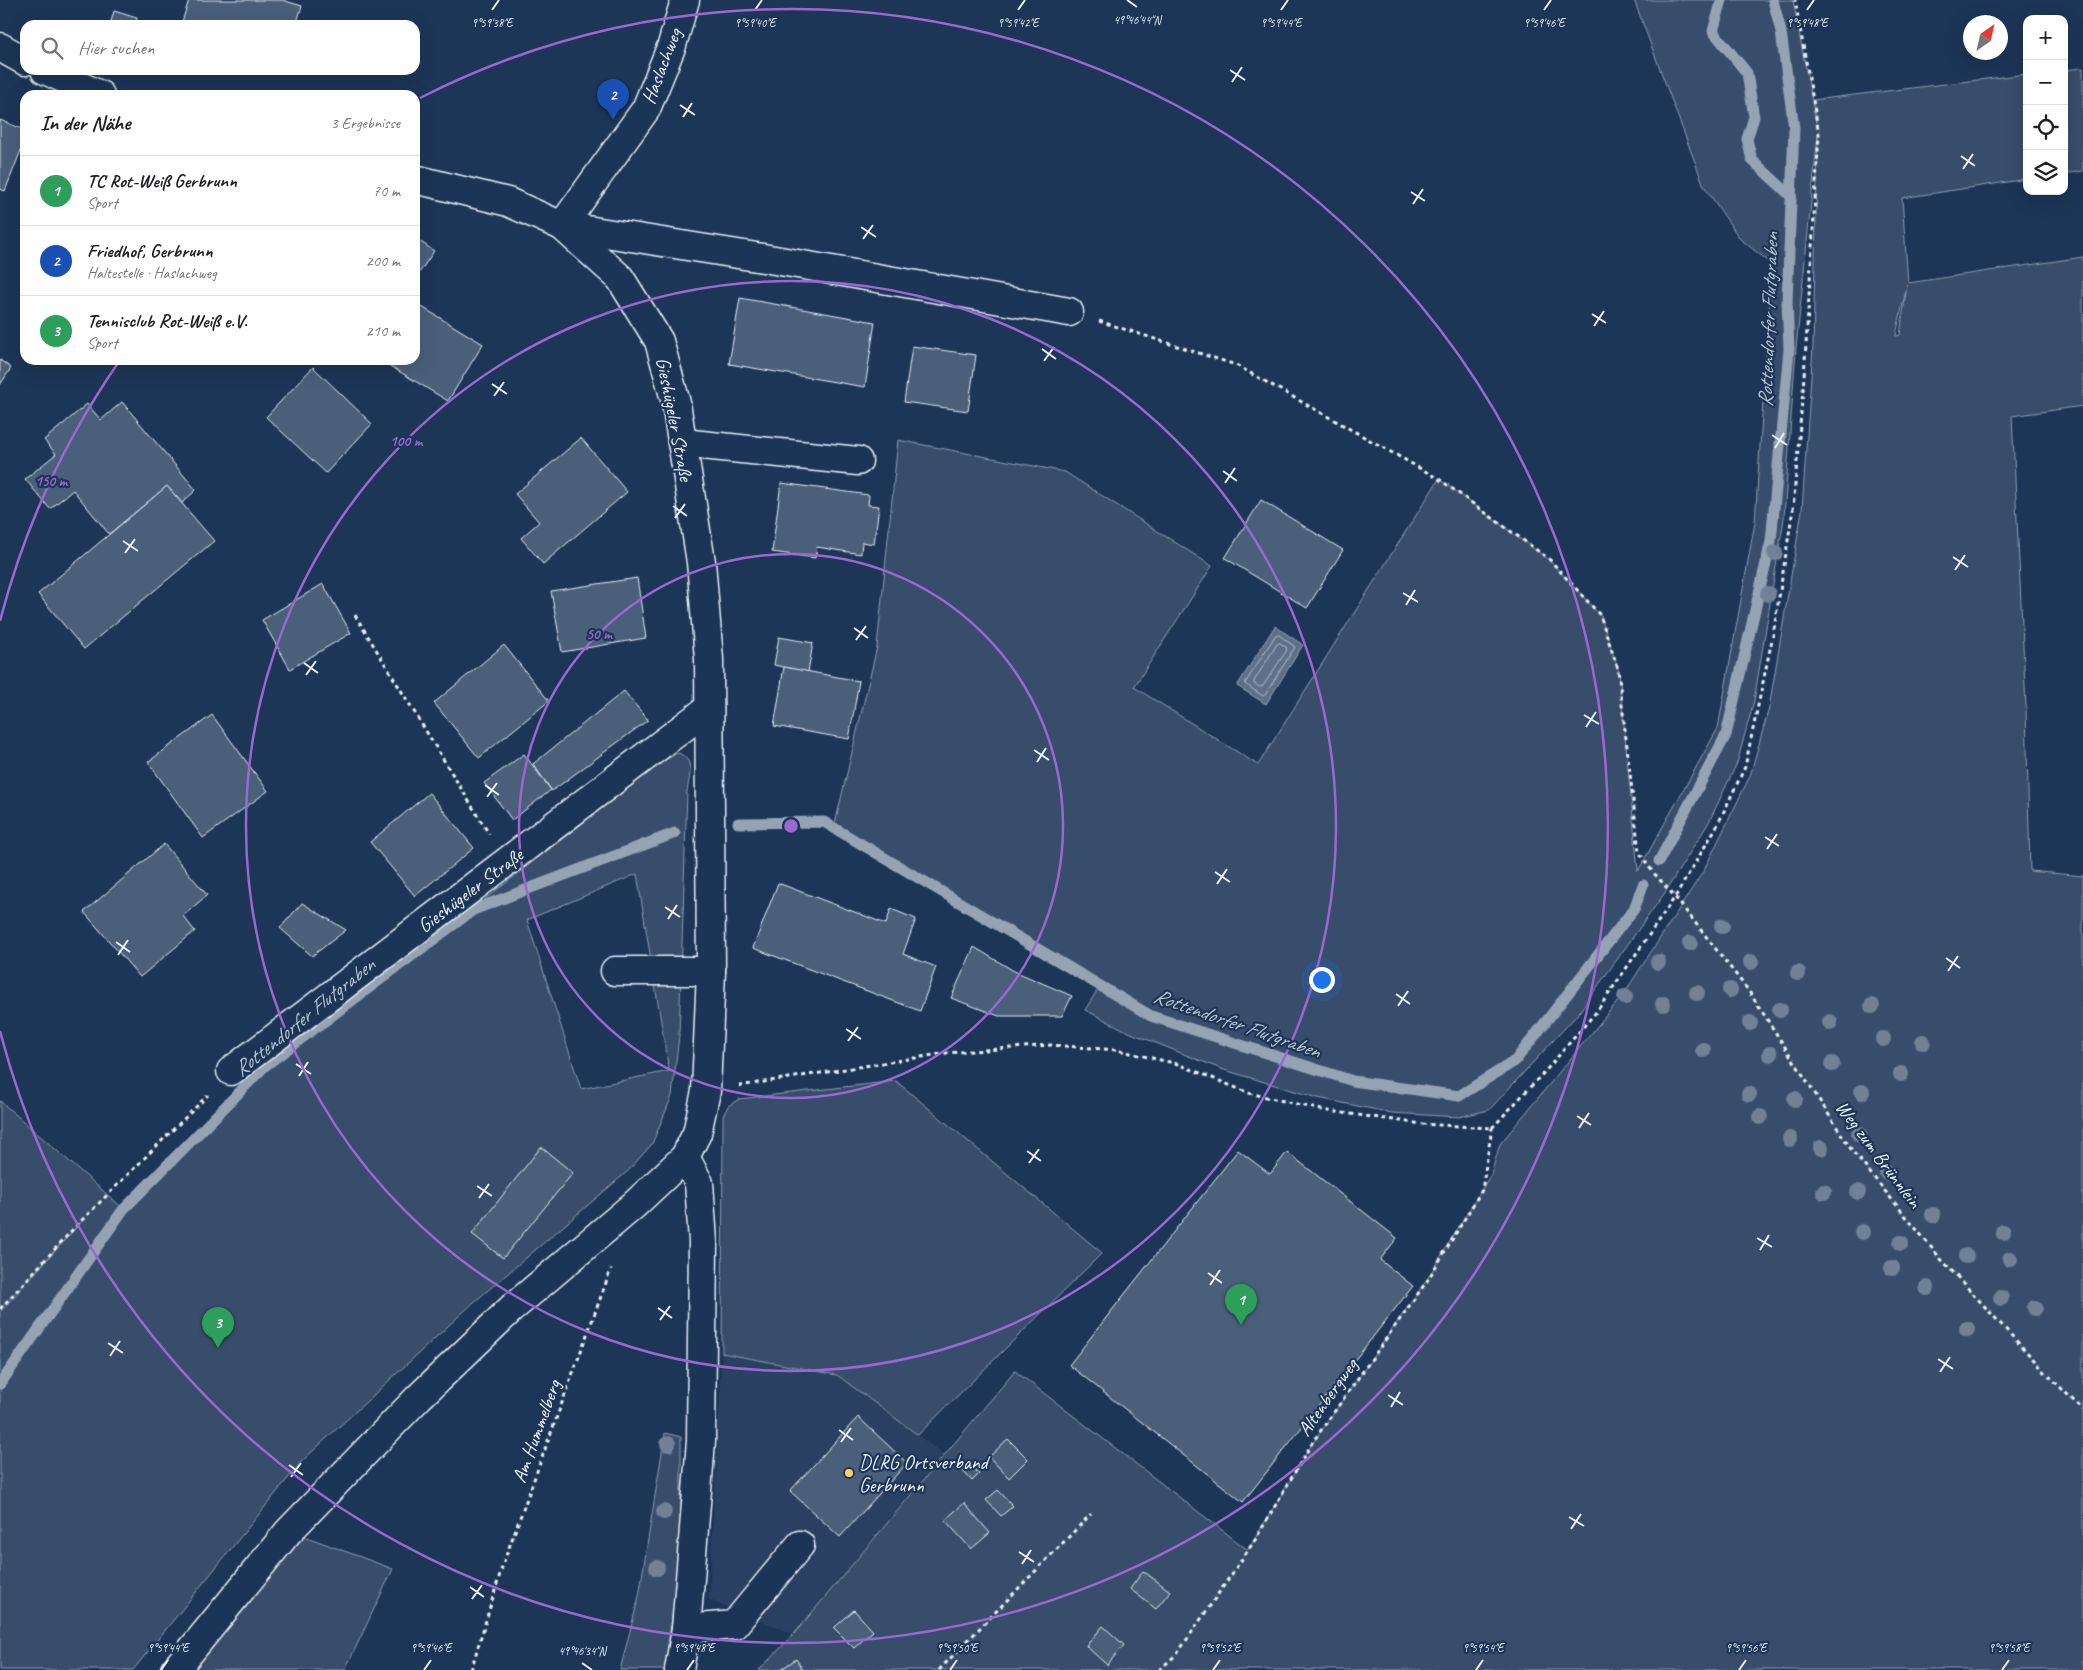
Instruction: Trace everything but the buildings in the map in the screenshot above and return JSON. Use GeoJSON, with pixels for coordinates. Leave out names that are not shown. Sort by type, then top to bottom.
{"type":"FeatureCollection","features":[{"type":"Feature","properties":{"kind":"street","name":"Haslachweg"},"geometry":{"type":"LineString","coordinates":[[562,226],[646,109],[672,45],[685,0]]}},
{"type":"Feature","properties":{"kind":"street"},"geometry":{"type":"LineString","coordinates":[[0,47],[20,58]]}},
{"type":"Feature","properties":{"kind":"street"},"geometry":{"type":"LineString","coordinates":[[56,75],[89,90]]}},
{"type":"Feature","properties":{"kind":"street","name":"Gieshügeler Straße"},"geometry":{"type":"LineString","coordinates":[[420,180],[508,202],[562,226],[779,260],[1069,312]]}},
{"type":"Feature","properties":{"kind":"street","name":"Gieshügeler Straße"},"geometry":{"type":"LineString","coordinates":[[562,226],[620,278],[659,341],[676,403],[701,562],[709,659],[711,971],[706,1091],[698,1133],[686,1157]]}},
{"type":"Feature","properties":{"kind":"street"},"geometry":{"type":"LineString","coordinates":[[682,443],[858,462]]}},
{"type":"Feature","properties":{"kind":"street","name":"Gieshügeler Straße"},"geometry":{"type":"LineString","coordinates":[[231,1071],[709,708]]}},
{"type":"Feature","properties":{"kind":"street"},"geometry":{"type":"LineString","coordinates":[[615,971],[711,971]]}},
{"type":"Feature","properties":{"kind":"street"},"geometry":{"type":"LineString","coordinates":[[175,1670],[288,1532],[419,1397],[511,1309],[634,1205],[686,1157],[698,1183],[703,1242],[701,1441],[686,1628],[679,1670]]}},
{"type":"Feature","properties":{"kind":"street"},"geometry":{"type":"LineString","coordinates":[[686,1628],[734,1625],[800,1545]]}},
{"type":"Feature","properties":{"kind":"path"},"geometry":{"type":"LineString","coordinates":[[706,1091],[946,1053],[1051,1045],[1117,1050],[1169,1062],[1249,1093],[1322,1110],[1422,1124],[1492,1128],[1548,1068],[1596,1010],[1676,897],[1717,826],[1745,767],[1773,635],[1793,509],[1804,377],[1819,134],[1795,0]]}},
{"type":"Feature","properties":{"kind":"path","name":"Weg zum Brünnlein"},"geometry":{"type":"LineString","coordinates":[[1069,312],[1236,365],[1439,480],[1549,559],[1600,616],[1618,669],[1639,852],[1652,871],[1676,897],[1748,990],[1852,1152],[1940,1258],[2046,1373],[2083,1410]]}},
{"type":"Feature","properties":{"kind":"path"},"geometry":{"type":"LineString","coordinates":[[355,615],[490,837]]}},
{"type":"Feature","properties":{"kind":"path"},"geometry":{"type":"LineString","coordinates":[[0,1309],[75,1227],[231,1071]]}},
{"type":"Feature","properties":{"kind":"path","name":"Altenbergweg"},"geometry":{"type":"LineString","coordinates":[[1159,1670],[1177,1654],[1254,1540],[1312,1443],[1432,1272],[1482,1190],[1492,1128]]}},
{"type":"Feature","properties":{"kind":"path","name":"Am Hummelberg"},"geometry":{"type":"LineString","coordinates":[[471,1670],[503,1564],[614,1260]]}},
{"type":"Feature","properties":{"kind":"path"},"geometry":{"type":"LineString","coordinates":[[939,1670],[1091,1514]]}},
{"type":"Feature","properties":{"kind":"shaded area"},"geometry":{"type":"Polygon","coordinates":[[[1634,0],[1793,0],[1816,122],[1813,100],[2023,74],[2023,180],[1902,198],[1908,283],[2083,257],[2083,406],[2012,416],[2026,707],[2030,871],[2083,876],[2083,1670],[759,1670],[794,1634],[1015,1371],[1248,1550],[1312,1444],[1426,1281],[1491,1174],[1500,1144],[1623,995],[1703,872],[1750,776],[1769,708],[1802,510],[1813,346],[1818,135],[1796,348],[1784,518],[1754,701],[1737,763],[1709,822],[1664,894],[1577,1015],[1489,1110],[1459,1117],[1392,1113],[1318,1098],[1221,1069],[1131,1033],[1085,1010],[1100,986],[834,828],[877,647],[898,440],[1065,472],[1212,566],[1134,687],[1258,765],[1439,479],[1549,560],[1601,616],[1619,672],[1638,871],[1718,728],[1755,522],[1772,264],[1740,239],[1704,186],[1634,0]],[[1907,285],[1896,336],[1900,335],[1907,285]]]}},
{"type":"Feature","properties":{"kind":"shaded area"},"geometry":{"type":"Polygon","coordinates":[[[2083,68],[2083,171],[2068,173],[2068,105],[2068,70],[2083,68]]]}},
{"type":"Feature","properties":{"kind":"shaded area"},"geometry":{"type":"Polygon","coordinates":[[[678,753],[687,760],[690,775],[687,792],[679,1036],[672,1096],[652,1144],[628,1171],[473,1303],[302,1461],[133,1670],[0,1670],[0,1312],[81,1222],[0,1309],[0,1101],[125,1210],[267,1064],[403,963],[661,762],[678,753]],[[637,874],[527,920],[581,1089],[669,1071],[637,874]]]}},
{"type":"Feature","properties":{"kind":"shaded area"},"geometry":{"type":"Polygon","coordinates":[[[896,1081],[1102,1253],[918,1435],[837,1375],[722,1353],[723,1116],[728,1106],[739,1099],[896,1081]]]}},
{"type":"Feature","properties":{"kind":"shaded area"},"geometry":{"type":"Polygon","coordinates":[[[722,1353],[837,1375],[943,1454],[794,1634],[709,1600],[722,1353]]]}},
{"type":"Feature","properties":{"kind":"shaded area"},"geometry":{"type":"Polygon","coordinates":[[[665,1433],[681,1437],[681,1549],[665,1670],[620,1670],[639,1596],[665,1433]]]}},
{"type":"Feature","properties":{"kind":"shaded area"},"geometry":{"type":"Polygon","coordinates":[[[304,1536],[393,1569],[345,1670],[191,1670],[304,1536]]]}},
{"type":"Feature","properties":{"kind":"water"},"geometry":{"type":"Polygon","coordinates":[[[1275,626],[1303,645],[1266,704],[1237,686],[1275,626]]]}},
{"type":"Feature","properties":{"kind":"waterway"},"geometry":{"type":"LineString","coordinates":[[1722,0],[1713,31],[1747,73],[1754,117],[1747,139],[1752,160],[1791,196]]}},
{"type":"Feature","properties":{"kind":"waterway","name":"Rottendorfer Flutgraben"},"geometry":{"type":"LineString","coordinates":[[1659,861],[1726,735],[1771,541],[1789,349],[1787,301],[1794,128],[1781,32],[1773,0]]}},
{"type":"Feature","properties":{"kind":"waterway","name":"Rottendorfer Flutgraben"},"geometry":{"type":"LineString","coordinates":[[738,823],[824,822],[1151,1016],[1353,1081],[1459,1096],[1515,1061],[1634,909],[1643,885]]}},
{"type":"Feature","properties":{"kind":"waterway","name":"Rottendorfer Flutgraben"},"geometry":{"type":"LineString","coordinates":[[0,1384],[123,1210],[266,1065],[473,910],[675,833]]}},
{"type":"Feature","properties":{"kind":"place","name":"Friedhof, Gerbrunn"},"geometry":{"type":"Point","coordinates":[613,120]}},
{"type":"Feature","properties":{"kind":"place","name":"TC Rot-Weiß Gerbrunn"},"geometry":{"type":"Point","coordinates":[1241,1325]}},
{"type":"Feature","properties":{"kind":"place","name":"Tennisclub Rot-Weiß e.V."},"geometry":{"type":"Point","coordinates":[218,1348]}},
{"type":"Feature","properties":{"kind":"place","name":"DLRG Ortsverband Gerbrunn"},"geometry":{"type":"Point","coordinates":[849,1473]}}]}
